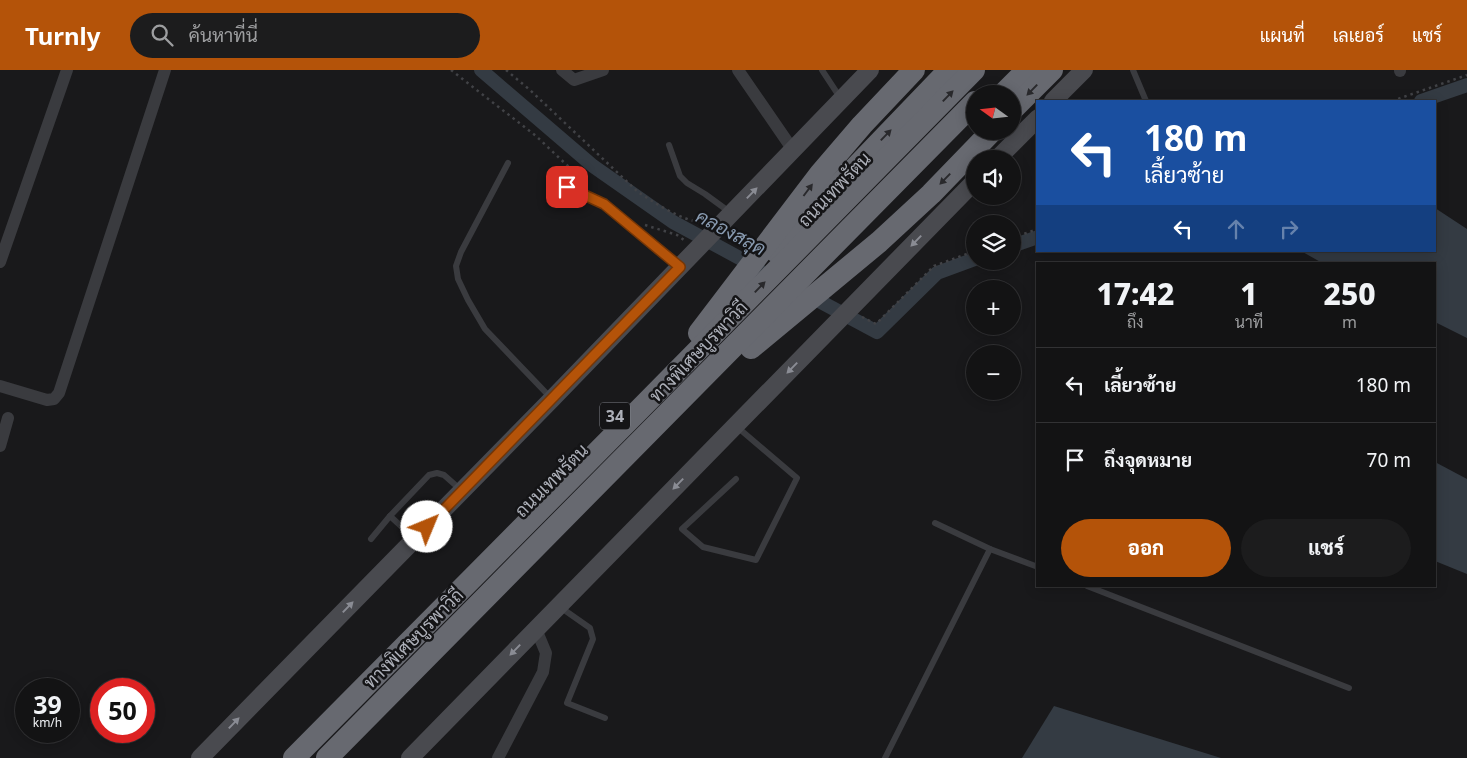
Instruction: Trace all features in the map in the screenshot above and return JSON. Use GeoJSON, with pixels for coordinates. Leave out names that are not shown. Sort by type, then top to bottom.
{"type":"FeatureCollection","features":[{"type":"Feature","properties":{"kind":"highway"},"geometry":{"type":"LineString","coordinates":[[640,409],[820,174],[862,125],[914,70]]}},
{"type":"Feature","properties":{"kind":"highway","name":"ถนนเทพรัตน"},"geometry":{"type":"LineString","coordinates":[[277,758],[631,400],[949,70]]}},
{"type":"Feature","properties":{"kind":"highway","name":"ทางพิเศษบูรพาวิถี"},"geometry":{"type":"LineString","coordinates":[[294,758],[974,70]]}},
{"type":"Feature","properties":{"kind":"highway"},"geometry":{"type":"LineString","coordinates":[[993,85],[1007,70]]}},
{"type":"Feature","properties":{"kind":"highway"},"geometry":{"type":"LineString","coordinates":[[1012,85],[1027,70]]}},
{"type":"Feature","properties":{"kind":"highway"},"geometry":{"type":"LineString","coordinates":[[1021,101],[1052,70]]}},
{"type":"Feature","properties":{"kind":"highway","name":"ทางพิเศษบูรพาวิถี"},"geometry":{"type":"LineString","coordinates":[[327,758],[966,111]]}},
{"type":"Feature","properties":{"kind":"highway"},"geometry":{"type":"LineString","coordinates":[[344,758],[568,535],[676,420],[966,131]]}},
{"type":"Feature","properties":{"kind":"highway"},"geometry":{"type":"LineString","coordinates":[[656,426],[879,242],[983,140]]}},
{"type":"Feature","properties":{"kind":"main road"},"geometry":{"type":"LineString","coordinates":[[1055,100],[1084,70]]}},
{"type":"Feature","properties":{"kind":"main road"},"geometry":{"type":"LineString","coordinates":[[200,758],[718,228],[725,209],[793,150],[842,100],[862,74]]}},
{"type":"Feature","properties":{"kind":"main road"},"geometry":{"type":"LineString","coordinates":[[1006,150],[1036,120]]}},
{"type":"Feature","properties":{"kind":"main road"},"geometry":{"type":"LineString","coordinates":[[410,758],[966,190]]}},
{"type":"Feature","properties":{"kind":"street"},"geometry":{"type":"LineString","coordinates":[[0,262],[67,70]]}},
{"type":"Feature","properties":{"kind":"street"},"geometry":{"type":"LineString","coordinates":[[0,386],[47,400],[54,400],[59,393],[165,70]]}},
{"type":"Feature","properties":{"kind":"street"},"geometry":{"type":"LineString","coordinates":[[562,70],[574,80],[603,70]]}},
{"type":"Feature","properties":{"kind":"street"},"geometry":{"type":"LineString","coordinates":[[738,70],[793,150]]}},
{"type":"Feature","properties":{"kind":"street"},"geometry":{"type":"LineString","coordinates":[[0,446],[8,418]]}},
{"type":"Feature","properties":{"kind":"street"},"geometry":{"type":"LineString","coordinates":[[498,758],[543,672],[546,653],[536,629]]}},
{"type":"Feature","properties":{"kind":"lane"},"geometry":{"type":"LineString","coordinates":[[822,70],[842,100]]}},
{"type":"Feature","properties":{"kind":"lane"},"geometry":{"type":"LineString","coordinates":[[1133,70],[1146,100]]}},
{"type":"Feature","properties":{"kind":"lane"},"geometry":{"type":"LineString","coordinates":[[669,146],[680,176],[687,183],[725,209]]}},
{"type":"Feature","properties":{"kind":"lane"},"geometry":{"type":"LineString","coordinates":[[508,163],[460,252],[456,266],[458,278],[485,330],[552,399]]}},
{"type":"Feature","properties":{"kind":"lane"},"geometry":{"type":"LineString","coordinates":[[567,187],[604,204],[690,257]]}},
{"type":"Feature","properties":{"kind":"lane"},"geometry":{"type":"LineString","coordinates":[[735,426],[797,478],[756,560],[704,547],[682,529],[736,479]]}},
{"type":"Feature","properties":{"kind":"lane"},"geometry":{"type":"LineString","coordinates":[[371,538],[429,475],[437,473],[444,476],[462,491]]}},
{"type":"Feature","properties":{"kind":"lane"},"geometry":{"type":"LineString","coordinates":[[390,516],[415,539]]}},
{"type":"Feature","properties":{"kind":"lane"},"geometry":{"type":"LineString","coordinates":[[935,523],[990,549],[1036,567]]}},
{"type":"Feature","properties":{"kind":"lane"},"geometry":{"type":"LineString","coordinates":[[885,758],[990,549]]}},
{"type":"Feature","properties":{"kind":"lane"},"geometry":{"type":"LineString","coordinates":[[1090,587],[1349,688]]}},
{"type":"Feature","properties":{"kind":"lane"},"geometry":{"type":"LineString","coordinates":[[559,606],[590,628],[593,639],[567,702],[605,718]]}},
{"type":"Feature","properties":{"kind":"path"},"geometry":{"type":"LineString","coordinates":[[451,70],[536,136],[593,190]]}},
{"type":"Feature","properties":{"kind":"path"},"geometry":{"type":"LineString","coordinates":[[506,70],[530,90],[626,181],[652,202],[694,221],[701,222],[725,209]]}},
{"type":"Feature","properties":{"kind":"path"},"geometry":{"type":"LineString","coordinates":[[1395,100],[1467,75]]}},
{"type":"Feature","properties":{"kind":"path"},"geometry":{"type":"LineString","coordinates":[[638,222],[677,235],[683,239],[688,244],[690,257]]}},
{"type":"Feature","properties":{"kind":"path"},"geometry":{"type":"LineString","coordinates":[[1021,235],[1036,230]]}},
{"type":"Feature","properties":{"kind":"path"},"geometry":{"type":"LineString","coordinates":[[865,293],[862,318],[876,324],[934,266],[966,254]]}},
{"type":"Feature","properties":{"kind":"shaded area"},"geometry":{"type":"Polygon","coordinates":[[[1436,209],[1467,229],[1467,338],[1436,322],[1436,262],[1320,262],[1303,252],[1436,252],[1436,209]]]}},
{"type":"Feature","properties":{"kind":"shaded area"},"geometry":{"type":"Polygon","coordinates":[[[1436,463],[1467,479],[1467,574],[1436,561],[1436,463]]]}},
{"type":"Feature","properties":{"kind":"shaded area"},"geometry":{"type":"Polygon","coordinates":[[[1054,706],[1221,758],[1022,758],[1054,706]]]}},
{"type":"Feature","properties":{"kind":"waterway","name":"คลองสลุด"},"geometry":{"type":"LineString","coordinates":[[481,70],[593,166],[673,222],[758,268]]}},
{"type":"Feature","properties":{"kind":"waterway","name":"คลองสลุด"},"geometry":{"type":"LineString","coordinates":[[1424,100],[1467,85]]}},
{"type":"Feature","properties":{"kind":"waterway","name":"คลองสลุด"},"geometry":{"type":"LineString","coordinates":[[1021,243],[1036,238]]}},
{"type":"Feature","properties":{"kind":"waterway","name":"คลองสลุด"},"geometry":{"type":"LineString","coordinates":[[808,295],[877,332],[937,273],[966,262]]}},
{"type":"Feature","properties":{"kind":"route"},"geometry":{"type":"LineString","coordinates":[[427,527],[680,267],[604,204],[567,187]]}}]}
